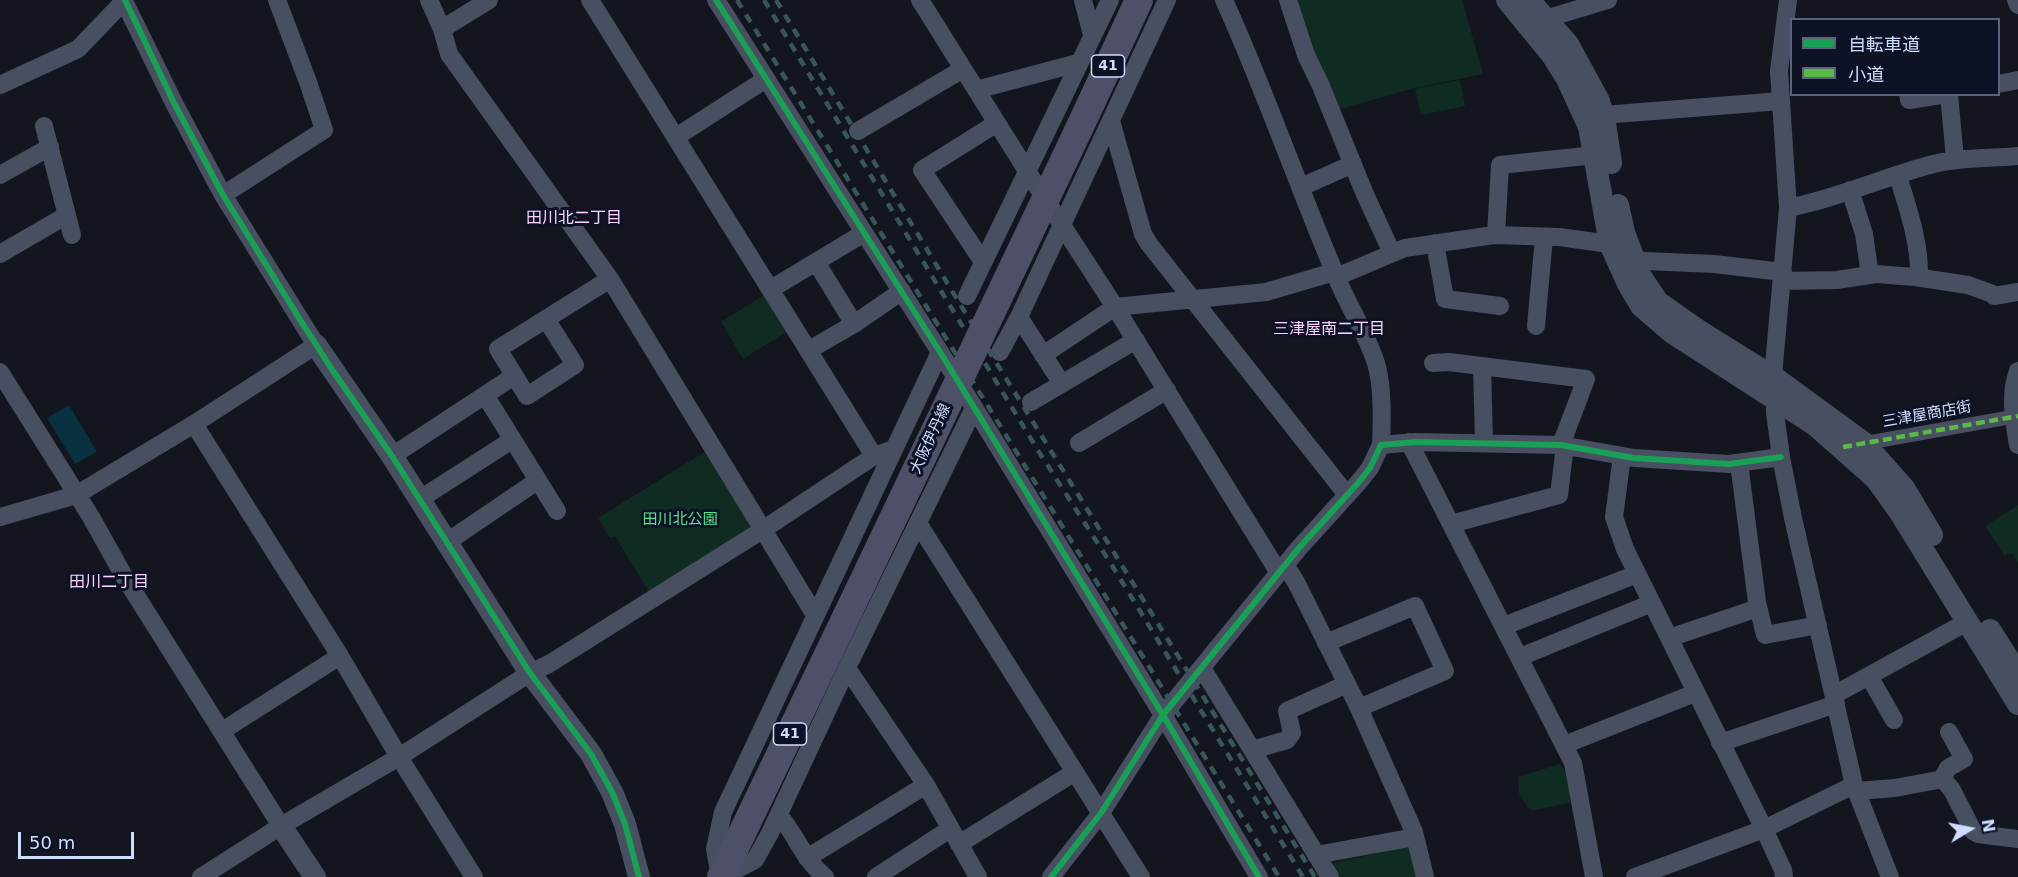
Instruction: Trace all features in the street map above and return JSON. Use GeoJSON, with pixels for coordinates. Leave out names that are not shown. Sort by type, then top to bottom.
{"type":"FeatureCollection","features":[{"type":"Feature","properties":{"kind":"main road","name":"大阪伊丹線"},"geometry":{"type":"LineString","coordinates":[[721,877],[1139,0]]}},
{"type":"Feature","properties":{"kind":"street"},"geometry":{"type":"LineString","coordinates":[[223,195],[324,130],[277,0]]}},
{"type":"Feature","properties":{"kind":"street"},"geometry":{"type":"LineString","coordinates":[[429,0],[442,29],[449,54],[460,72],[610,279],[815,615]]}},
{"type":"Feature","properties":{"kind":"street"},"geometry":{"type":"LineString","coordinates":[[442,29],[489,0]]}},
{"type":"Feature","properties":{"kind":"street"},"geometry":{"type":"LineString","coordinates":[[590,0],[874,456]]}},
{"type":"Feature","properties":{"kind":"street"},"geometry":{"type":"LineString","coordinates":[[716,0],[902,291],[1164,714],[1256,877]]}},
{"type":"Feature","properties":{"kind":"street"},"geometry":{"type":"LineString","coordinates":[[920,0],[1282,569],[1296,582],[1359,708],[1415,837],[1425,877]]}},
{"type":"Feature","properties":{"kind":"street"},"geometry":{"type":"LineString","coordinates":[[1083,0],[1092,35]]}},
{"type":"Feature","properties":{"kind":"street"},"geometry":{"type":"LineString","coordinates":[[967,296],[1110,0]]}},
{"type":"Feature","properties":{"kind":"street"},"geometry":{"type":"LineString","coordinates":[[1000,352],[1019,317],[1167,0]]}},
{"type":"Feature","properties":{"kind":"street"},"geometry":{"type":"LineString","coordinates":[[1051,877],[1101,813],[1164,714],[1282,569],[1370,468],[1381,445],[1382,416],[1376,365],[1364,332],[1335,274],[1249,56],[1224,0]]}},
{"type":"Feature","properties":{"kind":"street"},"geometry":{"type":"LineString","coordinates":[[1288,0],[1306,55],[1392,253]]}},
{"type":"Feature","properties":{"kind":"street"},"geometry":{"type":"LineString","coordinates":[[1507,0],[1568,44],[1599,101],[1619,216],[1621,255]]}},
{"type":"Feature","properties":{"kind":"street"},"geometry":{"type":"LineString","coordinates":[[1529,0],[1552,55],[1567,79],[1589,127],[1600,192],[1628,284],[1641,306],[1655,320],[1742,379],[1773,390],[1815,425],[1853,445],[1904,488],[2018,674]]}},
{"type":"Feature","properties":{"kind":"street"},"geometry":{"type":"LineString","coordinates":[[1537,21],[1608,0]]}},
{"type":"Feature","properties":{"kind":"street"},"geometry":{"type":"LineString","coordinates":[[1788,0],[1779,71],[1784,90],[1788,208],[1773,390],[1775,413],[1781,457],[1856,788],[1890,877]]}},
{"type":"Feature","properties":{"kind":"street"},"geometry":{"type":"LineString","coordinates":[[2016,0],[2018,5]]}},
{"type":"Feature","properties":{"kind":"street"},"geometry":{"type":"LineString","coordinates":[[0,85],[78,49],[124,1],[175,105],[223,195],[316,345],[392,456],[530,673],[591,754],[612,792],[625,824],[639,877]]}},
{"type":"Feature","properties":{"kind":"street"},"geometry":{"type":"LineString","coordinates":[[976,90],[1078,63]]}},
{"type":"Feature","properties":{"kind":"street"},"geometry":{"type":"LineString","coordinates":[[858,131],[963,69]]}},
{"type":"Feature","properties":{"kind":"street"},"geometry":{"type":"LineString","coordinates":[[676,137],[766,79]]}},
{"type":"Feature","properties":{"kind":"street"},"geometry":{"type":"LineString","coordinates":[[2000,84],[2018,80]]}},
{"type":"Feature","properties":{"kind":"street"},"geometry":{"type":"LineString","coordinates":[[1603,115],[1784,90]]}},
{"type":"Feature","properties":{"kind":"street"},"geometry":{"type":"LineString","coordinates":[[1908,96],[1909,100],[1935,96]]}},
{"type":"Feature","properties":{"kind":"street"},"geometry":{"type":"LineString","coordinates":[[1948,96],[1955,159]]}},
{"type":"Feature","properties":{"kind":"street"},"geometry":{"type":"LineString","coordinates":[[1111,121],[1143,234],[1347,495]]}},
{"type":"Feature","properties":{"kind":"street"},"geometry":{"type":"LineString","coordinates":[[983,262],[922,170],[997,123]]}},
{"type":"Feature","properties":{"kind":"street"},"geometry":{"type":"LineString","coordinates":[[45,126],[72,235]]}},
{"type":"Feature","properties":{"kind":"street"},"geometry":{"type":"LineString","coordinates":[[0,175],[50,147]]}},
{"type":"Feature","properties":{"kind":"street"},"geometry":{"type":"LineString","coordinates":[[1496,235],[1500,165],[1595,155]]}},
{"type":"Feature","properties":{"kind":"street"},"geometry":{"type":"LineString","coordinates":[[1788,208],[1819,202],[1924,166],[1955,159],[2018,156]]}},
{"type":"Feature","properties":{"kind":"street"},"geometry":{"type":"LineString","coordinates":[[1301,187],[1353,164]]}},
{"type":"Feature","properties":{"kind":"street"},"geometry":{"type":"LineString","coordinates":[[1898,176],[1918,251],[1919,277]]}},
{"type":"Feature","properties":{"kind":"street"},"geometry":{"type":"LineString","coordinates":[[1850,190],[1864,234],[1870,275]]}},
{"type":"Feature","properties":{"kind":"street"},"geometry":{"type":"LineString","coordinates":[[0,254],[67,215]]}},
{"type":"Feature","properties":{"kind":"street"},"geometry":{"type":"LineString","coordinates":[[771,289],[864,233]]}},
{"type":"Feature","properties":{"kind":"street"},"geometry":{"type":"LineString","coordinates":[[1043,355],[1115,307],[1266,292],[1335,274],[1405,248],[1496,235],[1544,237],[1621,255],[1714,264],[1782,276],[1837,280],[1870,275],[1919,277],[1968,285],[1994,295],[2018,292]]}},
{"type":"Feature","properties":{"kind":"street"},"geometry":{"type":"LineString","coordinates":[[1536,326],[1544,237]]}},
{"type":"Feature","properties":{"kind":"street"},"geometry":{"type":"LineString","coordinates":[[1436,243],[1445,300],[1500,306]]}},
{"type":"Feature","properties":{"kind":"street"},"geometry":{"type":"LineString","coordinates":[[816,262],[854,324]]}},
{"type":"Feature","properties":{"kind":"street"},"geometry":{"type":"LineString","coordinates":[[546,319],[575,365],[526,396],[498,350],[546,319],[610,279]]}},
{"type":"Feature","properties":{"kind":"street"},"geometry":{"type":"LineString","coordinates":[[809,351],[902,291]]}},
{"type":"Feature","properties":{"kind":"street"},"geometry":{"type":"LineString","coordinates":[[1019,317],[1062,384]]}},
{"type":"Feature","properties":{"kind":"street"},"geometry":{"type":"LineString","coordinates":[[1030,402],[1136,340]]}},
{"type":"Feature","properties":{"kind":"street"},"geometry":{"type":"LineString","coordinates":[[0,517],[76,495],[194,424],[316,345]]}},
{"type":"Feature","properties":{"kind":"street"},"geometry":{"type":"LineString","coordinates":[[940,352],[723,812],[715,849],[721,877],[755,860],[780,815],[846,670],[974,408]]}},
{"type":"Feature","properties":{"kind":"street"},"geometry":{"type":"LineString","coordinates":[[1433,363],[1449,362],[1586,379],[1563,445],[1559,495],[1451,524]]}},
{"type":"Feature","properties":{"kind":"street"},"geometry":{"type":"LineString","coordinates":[[1482,366],[1484,442]]}},
{"type":"Feature","properties":{"kind":"street"},"geometry":{"type":"LineString","coordinates":[[2018,371],[2013,395],[2018,445]]}},
{"type":"Feature","properties":{"kind":"street"},"geometry":{"type":"LineString","coordinates":[[0,372],[91,518],[125,578],[315,877]]}},
{"type":"Feature","properties":{"kind":"street"},"geometry":{"type":"LineString","coordinates":[[392,456],[514,376]]}},
{"type":"Feature","properties":{"kind":"street"},"geometry":{"type":"LineString","coordinates":[[1079,443],[1167,390]]}},
{"type":"Feature","properties":{"kind":"street"},"geometry":{"type":"LineString","coordinates":[[485,395],[557,511]]}},
{"type":"Feature","properties":{"kind":"street","name":"三津屋商店街"},"geometry":{"type":"LineString","coordinates":[[1853,445],[2016,416]]}},
{"type":"Feature","properties":{"kind":"street"},"geometry":{"type":"LineString","coordinates":[[194,424],[340,656],[399,757],[474,877]]}},
{"type":"Feature","properties":{"kind":"street"},"geometry":{"type":"LineString","coordinates":[[420,499],[512,440]]}},
{"type":"Feature","properties":{"kind":"street"},"geometry":{"type":"LineString","coordinates":[[1381,445],[1409,442],[1563,445],[1622,456],[1729,464],[1781,457]]}},
{"type":"Feature","properties":{"kind":"street"},"geometry":{"type":"LineString","coordinates":[[1409,442],[1573,764],[1594,877]]}},
{"type":"Feature","properties":{"kind":"street"},"geometry":{"type":"LineString","coordinates":[[1853,445],[1899,511],[2018,704]]}},
{"type":"Feature","properties":{"kind":"street"},"geometry":{"type":"LineString","coordinates":[[212,874],[281,826],[399,757],[530,673],[549,664],[874,456],[894,449]]}},
{"type":"Feature","properties":{"kind":"street"},"geometry":{"type":"LineString","coordinates":[[1622,456],[1614,517],[1625,549],[1764,830],[1783,870],[1784,877]]}},
{"type":"Feature","properties":{"kind":"street"},"geometry":{"type":"LineString","coordinates":[[1739,463],[1758,608],[1765,635],[1818,625]]}},
{"type":"Feature","properties":{"kind":"street"},"geometry":{"type":"LineString","coordinates":[[447,542],[537,481]]}},
{"type":"Feature","properties":{"kind":"street"},"geometry":{"type":"LineString","coordinates":[[918,523],[1141,877]]}},
{"type":"Feature","properties":{"kind":"street"},"geometry":{"type":"LineString","coordinates":[[1504,626],[1637,574]]}},
{"type":"Feature","properties":{"kind":"street"},"geometry":{"type":"LineString","coordinates":[[1520,657],[1652,603]]}},
{"type":"Feature","properties":{"kind":"street"},"geometry":{"type":"LineString","coordinates":[[1326,643],[1415,606],[1445,671],[1359,708]]}},
{"type":"Feature","properties":{"kind":"street"},"geometry":{"type":"LineString","coordinates":[[1669,638],[1758,608]]}},
{"type":"Feature","properties":{"kind":"street"},"geometry":{"type":"LineString","coordinates":[[1720,743],[1835,700],[1869,676],[1967,622]]}},
{"type":"Feature","properties":{"kind":"street"},"geometry":{"type":"LineString","coordinates":[[222,731],[340,656]]}},
{"type":"Feature","properties":{"kind":"street"},"geometry":{"type":"LineString","coordinates":[[1202,668],[1330,877]]}},
{"type":"Feature","properties":{"kind":"street"},"geometry":{"type":"LineString","coordinates":[[846,670],[851,674],[926,785],[978,877]]}},
{"type":"Feature","properties":{"kind":"street"},"geometry":{"type":"LineString","coordinates":[[1869,676],[1894,720]]}},
{"type":"Feature","properties":{"kind":"street"},"geometry":{"type":"LineString","coordinates":[[1252,750],[1287,740],[1292,733],[1287,711],[1347,684]]}},
{"type":"Feature","properties":{"kind":"street"},"geometry":{"type":"LineString","coordinates":[[1564,745],[1695,693]]}},
{"type":"Feature","properties":{"kind":"street"},"geometry":{"type":"LineString","coordinates":[[1942,779],[1948,768],[1964,759],[1949,732]]}},
{"type":"Feature","properties":{"kind":"street"},"geometry":{"type":"LineString","coordinates":[[876,877],[1076,772]]}},
{"type":"Feature","properties":{"kind":"street"},"geometry":{"type":"LineString","coordinates":[[1635,877],[1764,830],[1823,799],[1856,788],[1895,788],[1942,779],[1952,790],[1973,831],[1978,834],[2018,839]]}},
{"type":"Feature","properties":{"kind":"street"},"geometry":{"type":"LineString","coordinates":[[807,858],[926,785]]}},
{"type":"Feature","properties":{"kind":"street"},"geometry":{"type":"LineString","coordinates":[[780,815],[807,858],[825,877]]}},
{"type":"Feature","properties":{"kind":"street"},"geometry":{"type":"LineString","coordinates":[[1316,855],[1415,837]]}},
{"type":"Feature","properties":{"kind":"green space"},"geometry":{"type":"Polygon","coordinates":[[[1294,0],[1462,0],[1483,74],[1415,88],[1337,110],[1294,0]]]}},
{"type":"Feature","properties":{"kind":"green space"},"geometry":{"type":"Polygon","coordinates":[[[1460,80],[1465,106],[1421,115],[1415,89],[1460,80]]]}},
{"type":"Feature","properties":{"kind":"green space"},"geometry":{"type":"Polygon","coordinates":[[[766,294],[789,330],[743,359],[721,322],[766,294]]]}},
{"type":"Feature","properties":{"kind":"green space","name":"田川北公園"},"geometry":{"type":"Polygon","coordinates":[[[706,451],[750,521],[749,531],[649,592],[615,536],[610,538],[598,518],[706,451]]]}},
{"type":"Feature","properties":{"kind":"green space"},"geometry":{"type":"Polygon","coordinates":[[[2018,505],[2018,563],[2012,553],[2005,556],[1985,526],[2018,505]]]}},
{"type":"Feature","properties":{"kind":"green space"},"geometry":{"type":"Polygon","coordinates":[[[1560,764],[1569,778],[1570,803],[1533,810],[1528,808],[1519,793],[1518,777],[1560,764]]]}},
{"type":"Feature","properties":{"kind":"green space"},"geometry":{"type":"Polygon","coordinates":[[[1412,845],[1420,877],[1335,877],[1330,870],[1334,863],[1412,845]]]}},
{"type":"Feature","properties":{"kind":"water"},"geometry":{"type":"Polygon","coordinates":[[[69,405],[97,452],[75,464],[47,418],[69,405]]]}},
{"type":"Feature","properties":{"kind":"railway"},"geometry":{"type":"LineString","coordinates":[[737,0],[1279,877]]}},
{"type":"Feature","properties":{"kind":"railway"},"geometry":{"type":"LineString","coordinates":[[764,0],[1039,452],[1113,567],[1303,877]]}},
{"type":"Feature","properties":{"kind":"railway"},"geometry":{"type":"LineString","coordinates":[[776,0],[963,309],[1315,877]]}},
{"type":"Feature","properties":{"kind":"marked path"},"geometry":{"type":"LineString","coordinates":[[1843,447],[2018,416]]}},
{"type":"Feature","properties":{"kind":"cycle path"},"geometry":{"type":"LineString","coordinates":[[125,0],[175,105],[223,195],[299,318],[392,456],[530,673],[591,754],[612,792],[625,824],[639,877]]}},
{"type":"Feature","properties":{"kind":"cycle path"},"geometry":{"type":"LineString","coordinates":[[716,0],[940,352],[1163,715],[1259,877]]}},
{"type":"Feature","properties":{"kind":"cycle path"},"geometry":{"type":"LineString","coordinates":[[1051,877],[1101,813],[1163,715],[1299,548],[1358,483],[1370,468],[1381,445],[1415,442],[1561,445],[1634,458],[1729,464],[1781,457]]}},
{"type":"Feature","properties":{"kind":"district","name":"田川北二丁目"},"geometry":{"type":"Point","coordinates":[574,219]}},
{"type":"Feature","properties":{"kind":"district","name":"三津屋南二丁目"},"geometry":{"type":"Point","coordinates":[1329,330]}},
{"type":"Feature","properties":{"kind":"district","name":"田川二丁目"},"geometry":{"type":"Point","coordinates":[109,583]}}]}
